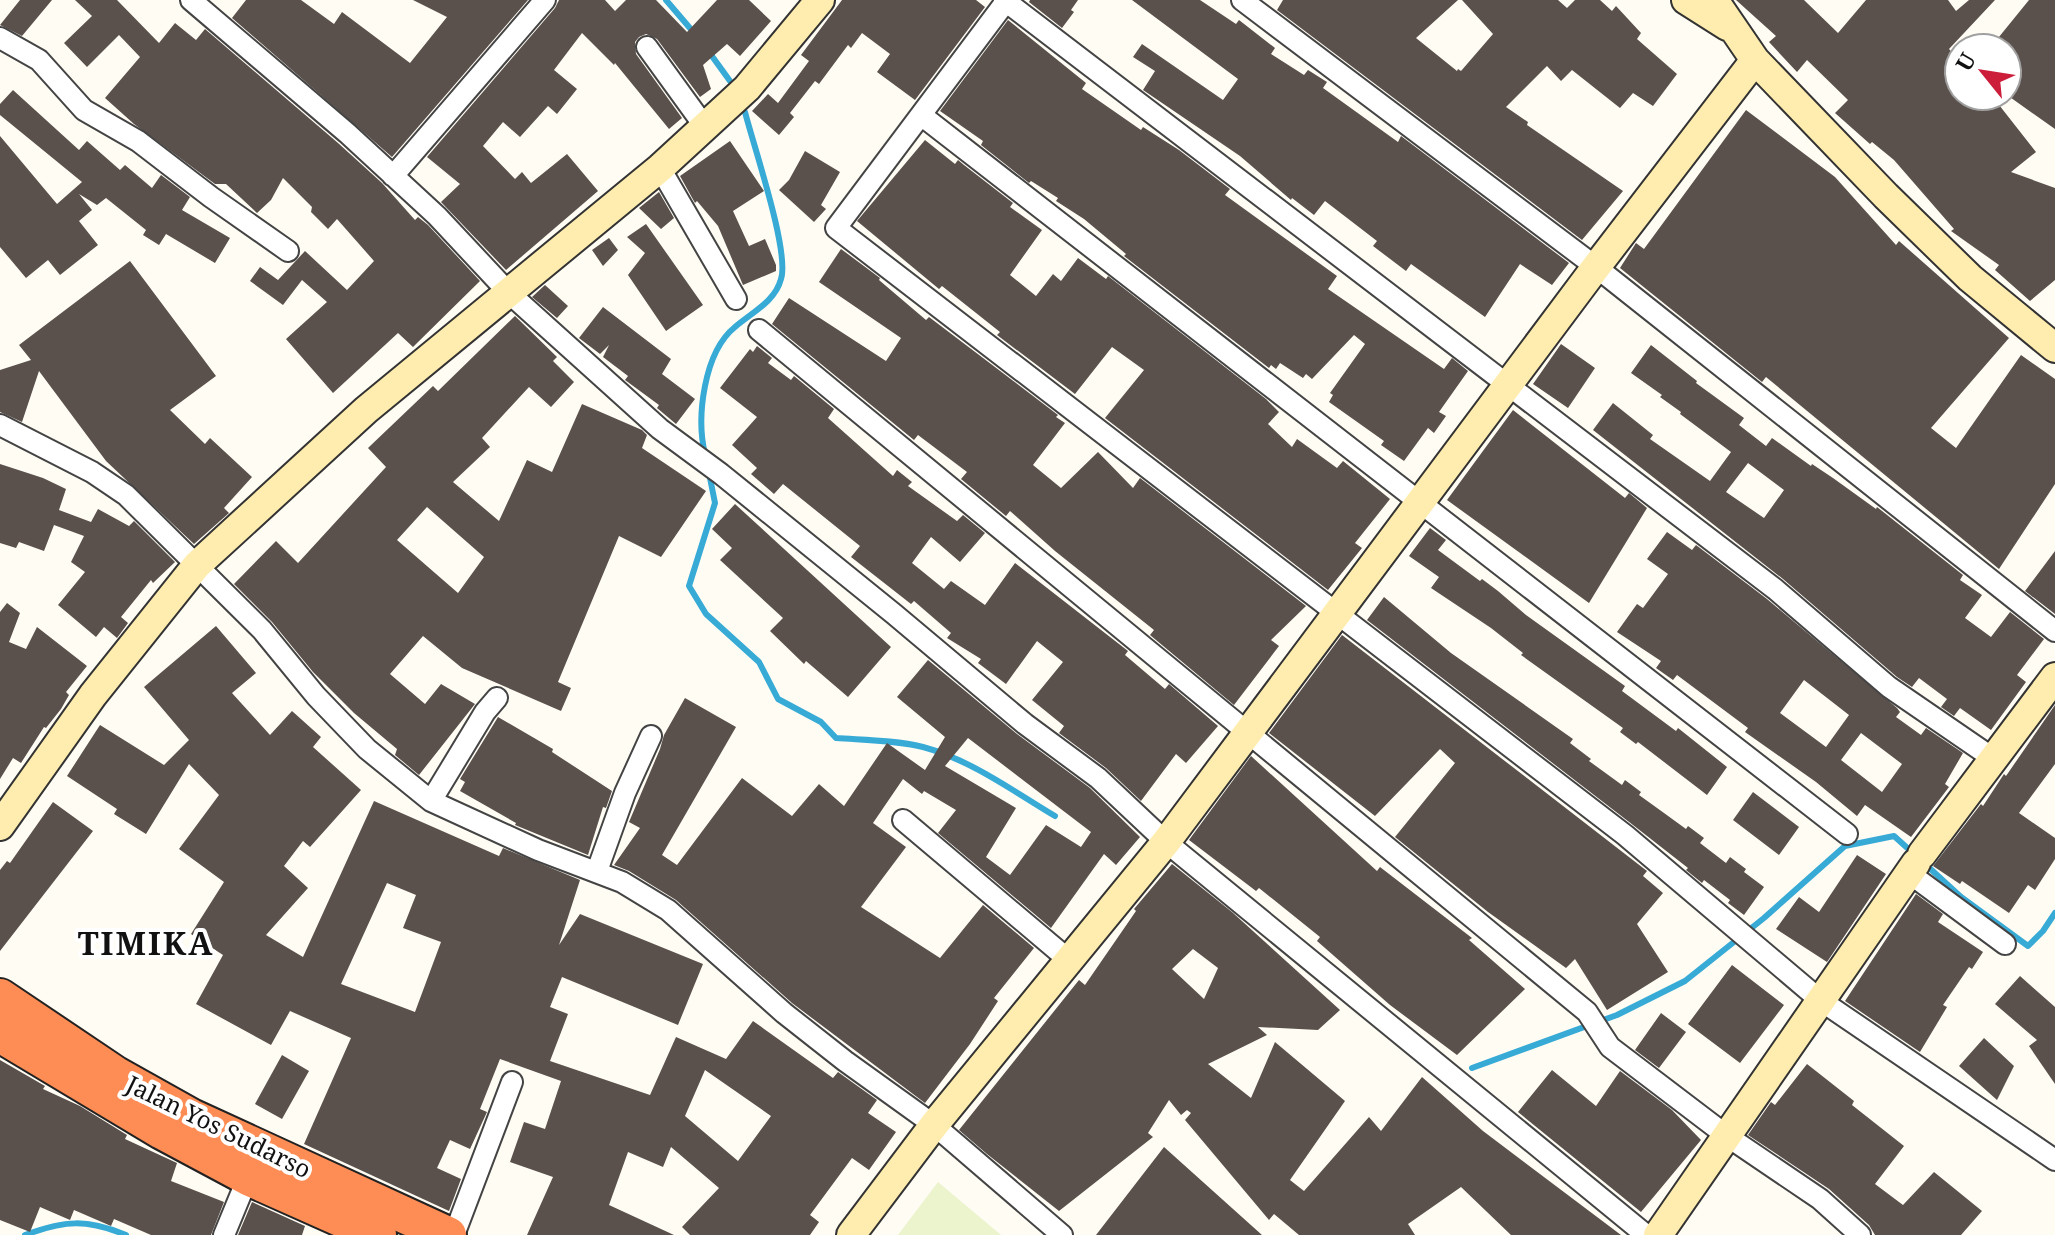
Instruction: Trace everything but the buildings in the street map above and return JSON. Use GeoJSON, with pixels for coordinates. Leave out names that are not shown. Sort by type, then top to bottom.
{"type":"FeatureCollection","features":[{"type":"Feature","properties":{"kind":"highway","name":"Jalan Yos Sudarso"},"geometry":{"type":"LineString","coordinates":[[0,997],[116,1075],[191,1117],[451,1235]]}},
{"type":"Feature","properties":{"kind":"highway","name":"Jalan Yos Sudarso"},"geometry":{"type":"LineString","coordinates":[[0,1034],[149,1123],[248,1177],[378,1235]]}},
{"type":"Feature","properties":{"kind":"street"},"geometry":{"type":"LineString","coordinates":[[393,176],[545,0]]}},
{"type":"Feature","properties":{"kind":"street"},"geometry":{"type":"LineString","coordinates":[[0,826],[93,695],[197,565],[366,410],[660,168],[747,88],[820,0]]}},
{"type":"Feature","properties":{"kind":"street"},"geometry":{"type":"LineString","coordinates":[[1242,0],[1596,267],[2055,631]]}},
{"type":"Feature","properties":{"kind":"street"},"geometry":{"type":"LineString","coordinates":[[1686,0],[1734,31]]}},
{"type":"Feature","properties":{"kind":"street"},"geometry":{"type":"LineString","coordinates":[[1714,0],[1755,60],[1886,196],[1970,278],[2050,336]]}},
{"type":"Feature","properties":{"kind":"street"},"geometry":{"type":"LineString","coordinates":[[193,1],[437,216],[509,293],[660,429],[702,463],[721,474],[1025,724],[1098,778],[1166,842],[1646,1235]]}},
{"type":"Feature","properties":{"kind":"street"},"geometry":{"type":"LineString","coordinates":[[1994,759],[1889,687],[1775,589],[1006,1],[836,228],[1625,835],[1820,1000],[2055,1160]]}},
{"type":"Feature","properties":{"kind":"street"},"geometry":{"type":"LineString","coordinates":[[0,38],[39,60],[84,110],[138,141],[288,251]]}},
{"type":"Feature","properties":{"kind":"street"},"geometry":{"type":"LineString","coordinates":[[647,47],[705,127]]}},
{"type":"Feature","properties":{"kind":"street"},"geometry":{"type":"LineString","coordinates":[[851,1235],[934,1125],[1166,842],[1596,267],[1755,60]]}},
{"type":"Feature","properties":{"kind":"street"},"geometry":{"type":"LineString","coordinates":[[921,115],[1847,834]]}},
{"type":"Feature","properties":{"kind":"street"},"geometry":{"type":"LineString","coordinates":[[660,168],[736,299]]}},
{"type":"Feature","properties":{"kind":"street"},"geometry":{"type":"LineString","coordinates":[[759,330],[1587,1012],[1610,1047],[1727,1136],[1820,1199],[1860,1235]]}},
{"type":"Feature","properties":{"kind":"street"},"geometry":{"type":"LineString","coordinates":[[0,425],[92,472],[126,495],[262,630],[316,696],[367,749],[431,801],[509,838],[597,871],[647,895],[784,1013],[934,1125],[1062,1235]]}},
{"type":"Feature","properties":{"kind":"street"},"geometry":{"type":"LineString","coordinates":[[1658,1235],[1916,863],[2055,677]]}},
{"type":"Feature","properties":{"kind":"street"},"geometry":{"type":"LineString","coordinates":[[431,801],[485,712],[497,698]]}},
{"type":"Feature","properties":{"kind":"street"},"geometry":{"type":"LineString","coordinates":[[597,871],[625,793],[651,736]]}},
{"type":"Feature","properties":{"kind":"street"},"geometry":{"type":"LineString","coordinates":[[903,820],[1070,961]]}},
{"type":"Feature","properties":{"kind":"street"},"geometry":{"type":"LineString","coordinates":[[1916,863],[2005,944]]}},
{"type":"Feature","properties":{"kind":"street"},"geometry":{"type":"LineString","coordinates":[[451,1235],[512,1082]]}},
{"type":"Feature","properties":{"kind":"street"},"geometry":{"type":"LineString","coordinates":[[224,1235],[248,1177]]}},
{"type":"Feature","properties":{"kind":"green space"},"geometry":{"type":"Polygon","coordinates":[[[938,1182],[1001,1235],[898,1235],[938,1182]]]}},
{"type":"Feature","properties":{"kind":"waterway"},"geometry":{"type":"LineString","coordinates":[[666,0],[695,34]]}},
{"type":"Feature","properties":{"kind":"waterway"},"geometry":{"type":"LineString","coordinates":[[709,52],[730,81]]}},
{"type":"Feature","properties":{"kind":"waterway"},"geometry":{"type":"LineString","coordinates":[[705,454],[702,404],[716,352],[735,327],[768,301],[781,279],[776,223],[745,112]]}},
{"type":"Feature","properties":{"kind":"waterway"},"geometry":{"type":"LineString","coordinates":[[709,473],[715,503],[689,586],[706,614],[759,662],[778,699],[821,722],[836,738],[912,745],[958,760],[1055,816]]}},
{"type":"Feature","properties":{"kind":"waterway"},"geometry":{"type":"LineString","coordinates":[[1472,1068],[1617,1015],[1685,981],[1764,918],[1845,846],[1894,836],[1914,854]]}},
{"type":"Feature","properties":{"kind":"waterway"},"geometry":{"type":"LineString","coordinates":[[1925,864],[1961,897],[2028,946],[2055,913]]}},
{"type":"Feature","properties":{"kind":"waterway"},"geometry":{"type":"LineString","coordinates":[[25,1235],[52,1226],[76,1223],[99,1226],[126,1235]]}},
{"type":"Feature","properties":{"kind":"district","name":"TIMIKA"},"geometry":{"type":"Point","coordinates":[146,942]}}]}
